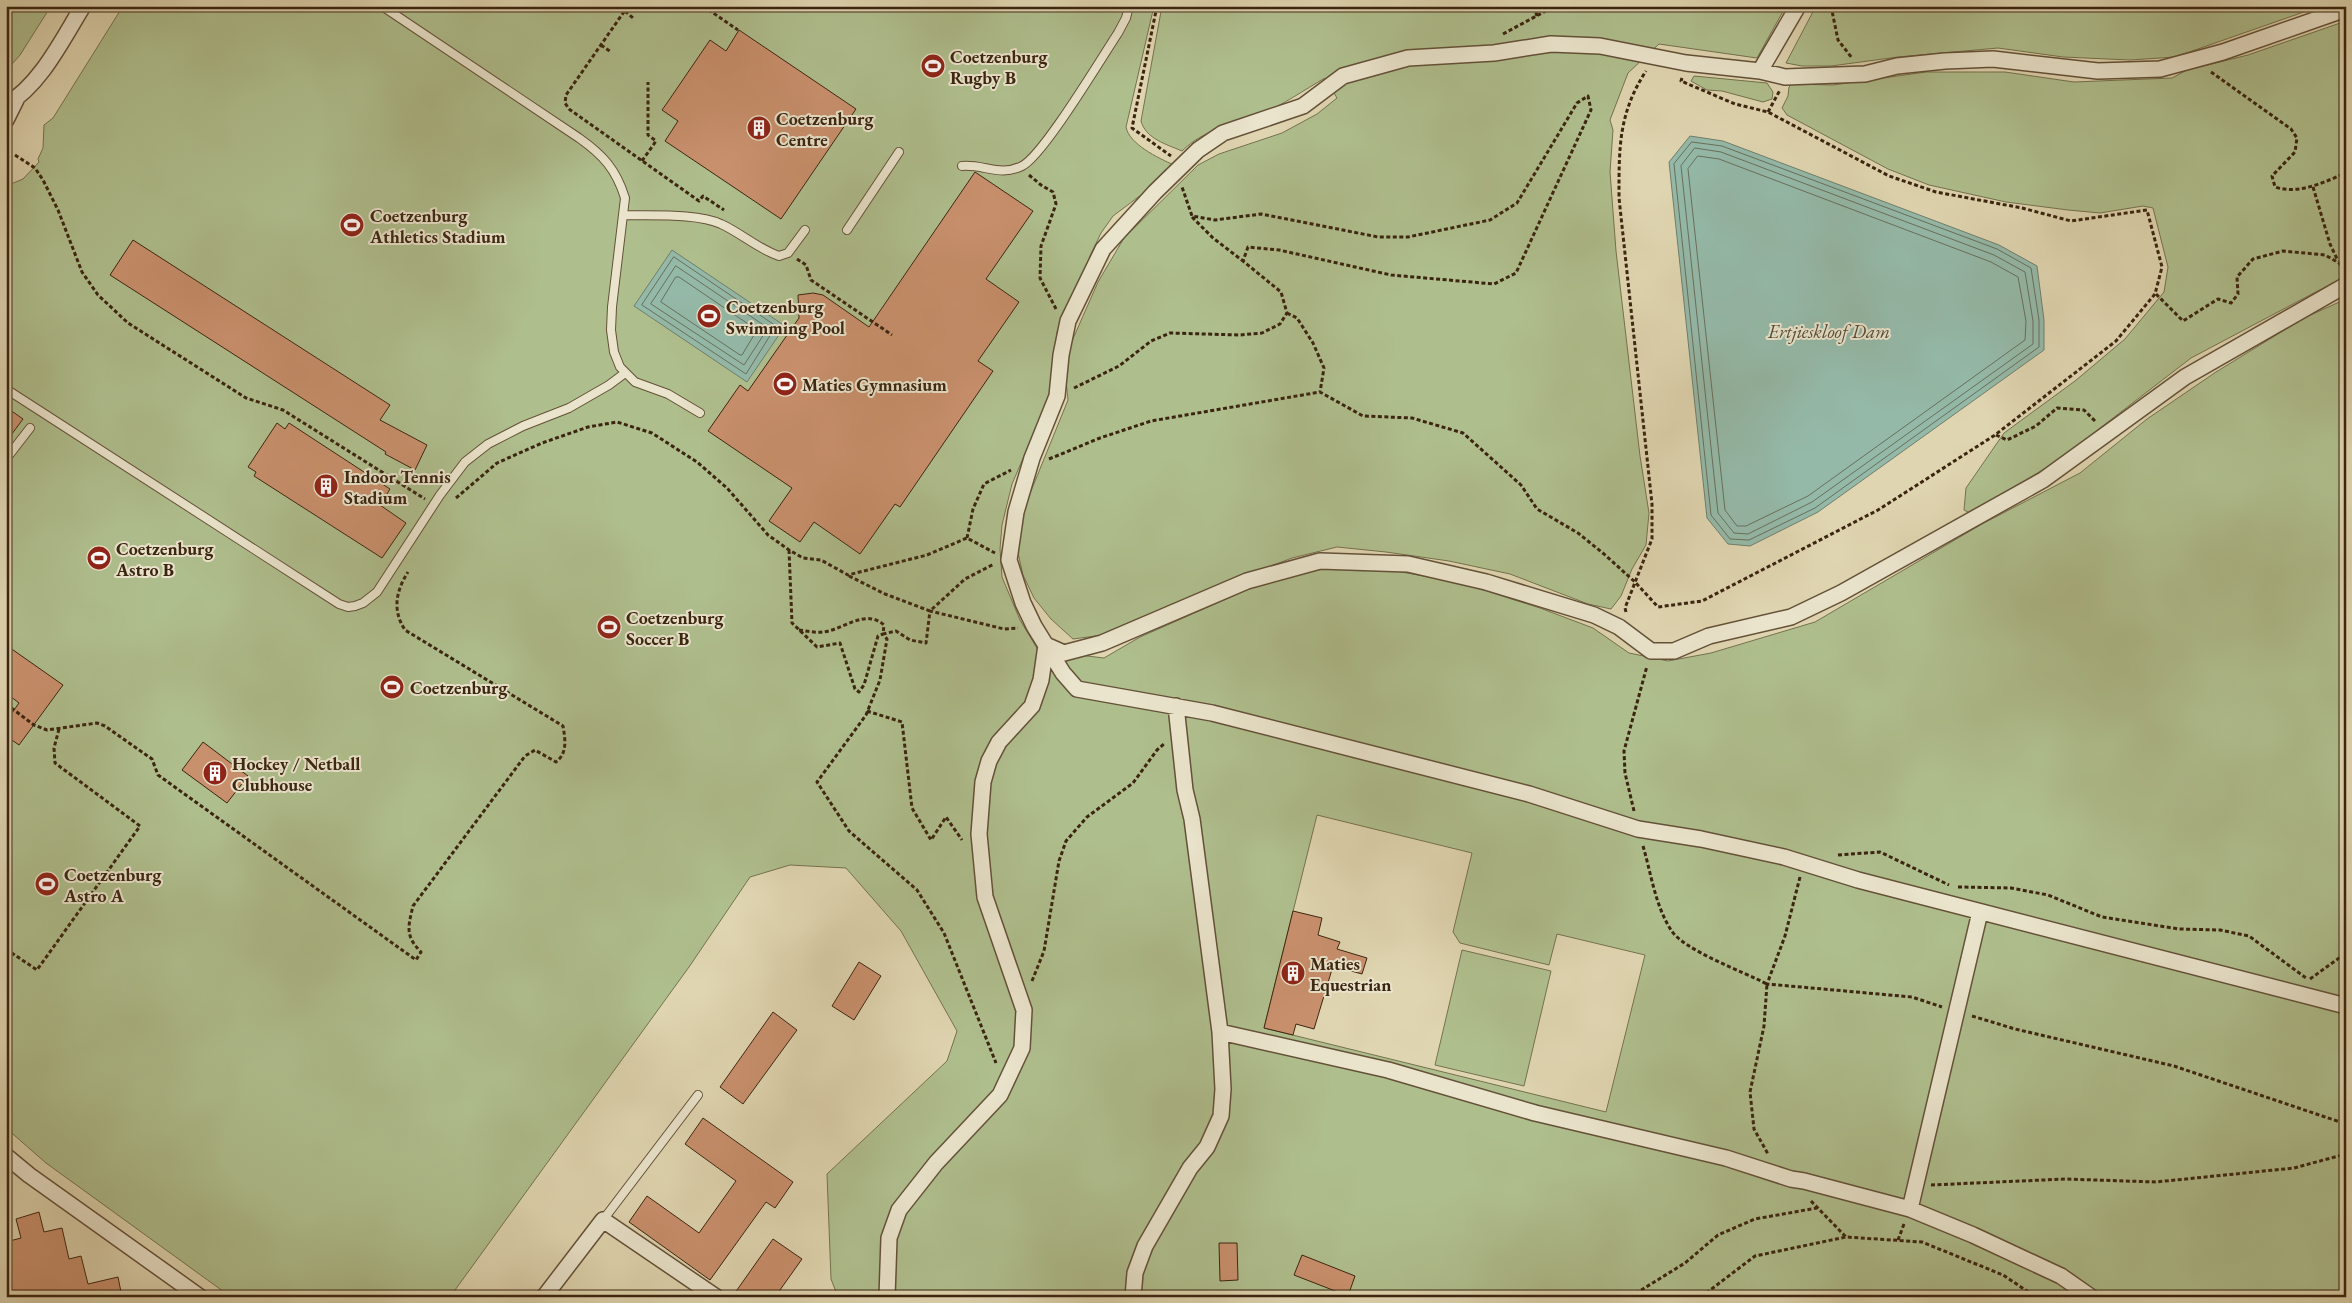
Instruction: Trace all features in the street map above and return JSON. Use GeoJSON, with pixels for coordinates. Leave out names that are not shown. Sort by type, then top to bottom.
{"type":"FeatureCollection","features":[{"type":"Feature","properties":{"kind":"street"},"geometry":{"type":"LineString","coordinates":[[6,120],[11,102],[40,73],[83,6]]}},
{"type":"Feature","properties":{"kind":"street"},"geometry":{"type":"LineString","coordinates":[[1760,71],[1798,6]]}},
{"type":"Feature","properties":{"kind":"street"},"geometry":{"type":"LineString","coordinates":[[2346,9],[2223,52],[2160,69],[2098,70],[1993,59],[1897,66],[1865,74],[1785,76],[1760,71],[1686,63],[1600,46],[1550,44],[1494,53],[1408,58],[1343,76],[1303,106],[1223,133],[1198,150],[1129,219],[1103,249],[1068,321],[1061,355],[1057,396],[1032,458],[1016,512],[1009,560],[1023,603],[1034,626],[1063,673],[1077,689],[1212,712],[1529,794],[1638,829],[1702,839],[1784,857],[1858,880],[2346,1006]]}},
{"type":"Feature","properties":{"kind":"street"},"geometry":{"type":"LineString","coordinates":[[1046,645],[1064,653],[1102,642],[1247,581],[1320,561],[1408,564],[1486,582],[1594,615],[1619,628],[1651,651],[1674,651],[1709,636],[1791,617],[1832,597],[2043,480],[2185,377],[2346,285]]}},
{"type":"Feature","properties":{"kind":"street"},"geometry":{"type":"LineString","coordinates":[[887,1297],[890,1238],[899,1210],[936,1163],[1000,1095],[1022,1048],[1024,1010],[985,897],[979,834],[983,782],[988,761],[999,742],[1032,706],[1041,680],[1046,645]]}},
{"type":"Feature","properties":{"kind":"street"},"geometry":{"type":"LineString","coordinates":[[1133,1297],[1135,1273],[1145,1246],[1190,1168],[1207,1147],[1220,1116],[1223,1089],[1220,1032],[1192,819],[1185,790],[1176,706]]}},
{"type":"Feature","properties":{"kind":"street"},"geometry":{"type":"LineString","coordinates":[[1910,1209],[1980,912]]}},
{"type":"Feature","properties":{"kind":"street"},"geometry":{"type":"LineString","coordinates":[[1220,1032],[1388,1070],[1535,1113],[1726,1158],[1790,1179],[1910,1209],[1973,1235],[2061,1276],[2092,1297]]}},
{"type":"Feature","properties":{"kind":"street"},"geometry":{"type":"LineString","coordinates":[[6,1156],[29,1175],[200,1297]]}},
{"type":"Feature","properties":{"kind":"street"},"geometry":{"type":"LineString","coordinates":[[544,1297],[603,1220],[716,1297]]}},
{"type":"Feature","properties":{"kind":"lane"},"geometry":{"type":"LineString","coordinates":[[382,6],[598,151],[620,181],[625,198],[625,215],[612,307],[611,330],[614,352],[625,373],[635,382],[668,394],[700,413]]}},
{"type":"Feature","properties":{"kind":"lane"},"geometry":{"type":"LineString","coordinates":[[962,166],[998,171],[1024,166],[1047,141],[1118,33],[1130,6]]}},
{"type":"Feature","properties":{"kind":"lane"},"geometry":{"type":"LineString","coordinates":[[847,230],[899,152]]}},
{"type":"Feature","properties":{"kind":"lane"},"geometry":{"type":"LineString","coordinates":[[625,215],[705,219],[732,229],[779,256],[788,253],[806,230]]}},
{"type":"Feature","properties":{"kind":"lane"},"geometry":{"type":"LineString","coordinates":[[6,389],[253,551],[339,604],[348,607],[363,603],[382,586],[434,505],[465,462],[488,444],[523,426],[569,408],[609,385],[625,373]]}},
{"type":"Feature","properties":{"kind":"lane"},"geometry":{"type":"LineString","coordinates":[[6,459],[30,428]]}},
{"type":"Feature","properties":{"kind":"lane"},"geometry":{"type":"LineString","coordinates":[[603,1220],[698,1095]]}},
{"type":"Feature","properties":{"kind":"path"},"geometry":{"type":"LineString","coordinates":[[628,6],[566,95],[566,103],[569,109],[699,201],[703,196],[725,211]]}},
{"type":"Feature","properties":{"kind":"path"},"geometry":{"type":"LineString","coordinates":[[703,6],[738,30]]}},
{"type":"Feature","properties":{"kind":"path"},"geometry":{"type":"LineString","coordinates":[[1157,6],[1132,128],[1184,164],[1182,190],[1192,216],[1213,238],[1281,292],[1287,313],[1297,318],[1313,343],[1324,368],[1320,392]]}},
{"type":"Feature","properties":{"kind":"path"},"geometry":{"type":"LineString","coordinates":[[1534,6],[1537,16]]}},
{"type":"Feature","properties":{"kind":"path"},"geometry":{"type":"LineString","coordinates":[[1494,37],[1512,30],[1554,6]]}},
{"type":"Feature","properties":{"kind":"path"},"geometry":{"type":"LineString","coordinates":[[1832,6],[1838,40],[1865,74]]}},
{"type":"Feature","properties":{"kind":"path"},"geometry":{"type":"LineString","coordinates":[[625,11],[634,18]]}},
{"type":"Feature","properties":{"kind":"path"},"geometry":{"type":"LineString","coordinates":[[601,45],[611,52]]}},
{"type":"Feature","properties":{"kind":"path"},"geometry":{"type":"LineString","coordinates":[[1628,617],[1625,608],[1652,539],[1652,504],[1620,198],[1619,152],[1627,105],[1655,56]]}},
{"type":"Feature","properties":{"kind":"path"},"geometry":{"type":"LineString","coordinates":[[2192,59],[2291,129],[2297,138],[2295,152],[2272,176],[2275,187],[2285,190],[2313,186],[2346,173]]}},
{"type":"Feature","properties":{"kind":"path"},"geometry":{"type":"LineString","coordinates":[[967,538],[973,509],[984,484],[1032,458],[1047,460],[1100,438],[1151,421],[1320,392],[1363,416],[1412,418],[1463,433],[1521,485],[1537,509],[1578,534],[1604,554],[1635,582],[1658,607],[1702,601],[1878,510],[1995,435],[2116,341],[2155,294],[2162,267],[2147,210],[2071,221],[2022,208],[1936,192],[1889,176],[1768,112],[1735,104],[1681,81],[1686,63]]}},
{"type":"Feature","properties":{"kind":"path"},"geometry":{"type":"LineString","coordinates":[[1768,112],[1778,96],[1785,76]]}},
{"type":"Feature","properties":{"kind":"path"},"geometry":{"type":"LineString","coordinates":[[642,161],[656,141],[648,135],[648,82]]}},
{"type":"Feature","properties":{"kind":"path"},"geometry":{"type":"LineString","coordinates":[[1192,216],[1215,220],[1261,214],[1378,237],[1408,237],[1490,220],[1517,203],[1577,103],[1588,96],[1591,110],[1516,273],[1494,284],[1391,275],[1279,250],[1248,247],[1242,260]]}},
{"type":"Feature","properties":{"kind":"path"},"geometry":{"type":"LineString","coordinates":[[15,155],[35,168],[43,180],[58,210],[82,272],[98,295],[128,323],[246,398],[283,410],[444,512],[463,490],[497,463],[542,443],[588,427],[617,422],[652,433],[697,462],[727,488],[768,535],[803,558],[821,560],[886,594],[930,611],[1004,629],[1034,626]]}},
{"type":"Feature","properties":{"kind":"path"},"geometry":{"type":"LineString","coordinates":[[1024,166],[1030,176],[1040,185],[1054,192],[1056,204],[1041,246],[1040,278],[1052,306],[1068,321]]}},
{"type":"Feature","properties":{"kind":"path"},"geometry":{"type":"LineString","coordinates":[[2313,186],[2330,244],[2346,274]]}},
{"type":"Feature","properties":{"kind":"path"},"geometry":{"type":"LineString","coordinates":[[2155,294],[2183,321],[2218,299],[2231,303],[2238,294],[2238,277],[2253,258],[2283,251],[2325,255],[2339,263]]}},
{"type":"Feature","properties":{"kind":"path"},"geometry":{"type":"LineString","coordinates":[[798,259],[806,265],[811,280],[892,335]]}},
{"type":"Feature","properties":{"kind":"path"},"geometry":{"type":"LineString","coordinates":[[1057,396],[1119,366],[1151,341],[1170,332],[1240,335],[1262,333],[1280,324],[1287,313]]}},
{"type":"Feature","properties":{"kind":"path"},"geometry":{"type":"LineString","coordinates":[[1995,435],[2007,440],[2036,426],[2058,408],[2084,410],[2106,434]]}},
{"type":"Feature","properties":{"kind":"path"},"geometry":{"type":"LineString","coordinates":[[967,538],[1009,560]]}},
{"type":"Feature","properties":{"kind":"path"},"geometry":{"type":"LineString","coordinates":[[848,575],[927,555],[967,538]]}},
{"type":"Feature","properties":{"kind":"path"},"geometry":{"type":"LineString","coordinates":[[789,550],[792,623],[817,647],[840,643],[854,690],[859,692],[864,685],[878,636],[896,632],[910,640],[926,643],[930,611],[965,579],[987,566],[1009,560]]}},
{"type":"Feature","properties":{"kind":"path"},"geometry":{"type":"LineString","coordinates":[[6,704],[34,725],[47,730],[97,723],[105,726],[152,759],[158,775],[416,960],[421,952],[411,942],[408,926],[413,906],[525,756],[535,750],[556,762],[560,759],[566,743],[563,726],[405,630],[396,606],[398,588],[408,571]]}},
{"type":"Feature","properties":{"kind":"path"},"geometry":{"type":"LineString","coordinates":[[799,630],[824,632],[868,618],[878,619],[884,626],[883,634],[887,639],[880,680],[867,711],[817,782],[849,830],[917,890],[922,897],[944,933],[1005,1085]]}},
{"type":"Feature","properties":{"kind":"path"},"geometry":{"type":"LineString","coordinates":[[1651,651],[1624,751],[1625,773],[1659,905],[1671,931],[1686,945],[1767,984],[1912,997],[2015,1029],[2174,1066],[2346,1124]]}},
{"type":"Feature","properties":{"kind":"path"},"geometry":{"type":"LineString","coordinates":[[867,711],[902,722],[912,808],[930,840],[946,817],[967,847]]}},
{"type":"Feature","properties":{"kind":"path"},"geometry":{"type":"LineString","coordinates":[[6,949],[37,970],[140,826],[55,763],[54,748],[59,729]]}},
{"type":"Feature","properties":{"kind":"path"},"geometry":{"type":"LineString","coordinates":[[1030,984],[1044,951],[1059,861],[1066,841],[1087,818],[1133,783],[1158,750],[1178,733]]}},
{"type":"Feature","properties":{"kind":"path"},"geometry":{"type":"LineString","coordinates":[[1835,856],[1880,852],[1953,887],[2011,888],[2048,895],[2102,918],[2179,929],[2220,930],[2249,936],[2309,980]]}},
{"type":"Feature","properties":{"kind":"path"},"geometry":{"type":"LineString","coordinates":[[1770,1157],[1754,1129],[1750,1092],[1764,1026],[1767,984],[1785,936],[1803,863]]}},
{"type":"Feature","properties":{"kind":"path"},"geometry":{"type":"LineString","coordinates":[[2291,992],[2346,953]]}},
{"type":"Feature","properties":{"kind":"path"},"geometry":{"type":"LineString","coordinates":[[1915,1185],[2065,1179],[2156,1182],[2294,1168],[2346,1154]]}},
{"type":"Feature","properties":{"kind":"path"},"geometry":{"type":"LineString","coordinates":[[1790,1179],[1846,1237]]}},
{"type":"Feature","properties":{"kind":"path"},"geometry":{"type":"LineString","coordinates":[[1630,1297],[1684,1263],[1718,1235],[1755,1219],[1818,1208]]}},
{"type":"Feature","properties":{"kind":"path"},"geometry":{"type":"LineString","coordinates":[[1701,1297],[1755,1256],[1846,1237],[1922,1242],[2003,1275],[2036,1297]]}},
{"type":"Feature","properties":{"kind":"shaded area"},"geometry":{"type":"Polygon","coordinates":[[[6,6],[51,6],[20,55],[6,71],[6,6]]]}},
{"type":"Feature","properties":{"kind":"shaded area"},"geometry":{"type":"Polygon","coordinates":[[[123,6],[1154,6],[1126,127],[1128,133],[1138,145],[1174,165],[1153,186],[1113,216],[1101,233],[1090,256],[1085,274],[1065,311],[1057,332],[1052,391],[1012,484],[1002,525],[1000,549],[1002,577],[1020,620],[1038,650],[1104,658],[1140,637],[1265,582],[1300,572],[1340,566],[1390,570],[1458,582],[1540,608],[1593,628],[1629,653],[1668,661],[1711,653],[1815,622],[1982,524],[2080,473],[2147,419],[2216,372],[2304,318],[2346,299],[2346,1297],[838,1297],[831,1279],[827,1174],[947,1061],[957,1031],[901,931],[846,868],[790,865],[750,877],[689,967],[450,1297],[231,1297],[46,1163],[6,1128],[6,186],[23,179],[39,162],[38,159],[43,148],[44,125],[53,118],[123,6]],[[1317,815],[1264,1028],[1606,1112],[1645,955],[1557,934],[1549,965],[1460,943],[1453,932],[1472,853],[1317,815]]]}},
{"type":"Feature","properties":{"kind":"shaded area"},"geometry":{"type":"Polygon","coordinates":[[[1162,6],[1786,6],[1757,58],[1659,44],[1628,73],[1610,120],[1613,130],[1610,172],[1616,251],[1640,456],[1649,513],[1646,545],[1632,569],[1621,596],[1611,609],[1588,604],[1510,574],[1449,561],[1337,547],[1292,558],[1197,594],[1103,635],[1073,639],[1051,619],[1034,598],[1023,575],[1018,553],[1020,518],[1068,400],[1065,371],[1072,341],[1098,282],[1124,238],[1198,165],[1219,154],[1282,133],[1317,114],[1337,98],[1325,78],[1261,114],[1219,128],[1200,137],[1182,151],[1157,140],[1147,132],[1141,121],[1162,6]]]}},
{"type":"Feature","properties":{"kind":"shaded area"},"geometry":{"type":"Polygon","coordinates":[[[1816,6],[2321,6],[2175,57],[2130,60],[2063,57],[1998,48],[1898,57],[1831,66],[1802,66],[1786,63],[1816,6]]]}},
{"type":"Feature","properties":{"kind":"shaded area"},"geometry":{"type":"Polygon","coordinates":[[[2346,21],[2346,276],[2191,358],[2056,462],[1970,513],[1964,510],[1966,488],[2004,433],[2075,381],[2125,339],[2164,292],[2168,267],[2153,208],[2143,206],[2100,213],[2068,210],[2006,202],[1929,185],[1888,169],[1787,115],[1782,108],[1788,96],[1789,87],[1792,84],[1833,85],[1926,72],[2005,72],[2074,82],[2172,78],[2187,70],[2248,55],[2346,21]]]}},
{"type":"Feature","properties":{"kind":"shaded area"},"geometry":{"type":"Polygon","coordinates":[[[1694,76],[1767,83],[1773,92],[1772,99],[1763,102],[1722,91],[1707,90],[1691,81],[1694,76]]]}},
{"type":"Feature","properties":{"kind":"shaded area"},"geometry":{"type":"Polygon","coordinates":[[[1462,950],[1551,971],[1524,1086],[1435,1065],[1462,950]]]}},
{"type":"Feature","properties":{"kind":"water","name":"Ertjieskloof Dam"},"geometry":{"type":"Polygon","coordinates":[[[1690,136],[1723,141],[1999,245],[2037,266],[2044,320],[2044,350],[1818,512],[1750,546],[1728,544],[1707,518],[1669,162],[1690,136]]]}},
{"type":"Feature","properties":{"kind":"water","name":"Coetzenburg Swimming Pool"},"geometry":{"type":"Polygon","coordinates":[[[672,250],[785,326],[747,382],[634,306],[672,250]]]}},
{"type":"Feature","properties":{"kind":"building","name":"Coetzenburg Centre"},"geometry":{"type":"Polygon","coordinates":[[[739,30],[856,109],[781,219],[665,141],[678,121],[662,110],[710,40],[726,51],[739,30]]]}},
{"type":"Feature","properties":{"kind":"building"},"geometry":{"type":"Polygon","coordinates":[[[975,172],[1033,211],[986,279],[1019,302],[978,361],[993,371],[900,507],[895,504],[860,554],[814,522],[800,542],[769,521],[792,488],[708,431],[740,385],[748,391],[799,318],[798,295],[813,293],[823,295],[869,327],[975,172]]]}},
{"type":"Feature","properties":{"kind":"building"},"geometry":{"type":"Polygon","coordinates":[[[133,240],[390,405],[380,420],[427,445],[415,470],[385,454],[386,452],[110,275],[133,240]]]}},
{"type":"Feature","properties":{"kind":"building"},"geometry":{"type":"Polygon","coordinates":[[[6,407],[23,419],[6,442],[6,407]]]}},
{"type":"Feature","properties":{"kind":"building","name":"Indoor Tennis Stadium"},"geometry":{"type":"Polygon","coordinates":[[[277,423],[285,429],[289,423],[390,489],[380,505],[406,523],[382,558],[254,476],[256,472],[248,467],[277,423]]]}},
{"type":"Feature","properties":{"kind":"building"},"geometry":{"type":"Polygon","coordinates":[[[6,645],[63,685],[19,745],[6,736],[6,721],[19,703],[6,693],[6,645]]]}},
{"type":"Feature","properties":{"kind":"building","name":"Hockey / Netball Clubhouse"},"geometry":{"type":"Polygon","coordinates":[[[203,742],[248,776],[227,803],[182,770],[203,742]]]}},
{"type":"Feature","properties":{"kind":"building"},"geometry":{"type":"Polygon","coordinates":[[[1293,911],[1322,918],[1318,935],[1340,942],[1337,949],[1367,958],[1362,974],[1333,966],[1314,1029],[1296,1024],[1293,1035],[1264,1028],[1293,911]]]}},
{"type":"Feature","properties":{"kind":"building"},"geometry":{"type":"Polygon","coordinates":[[[859,962],[881,976],[854,1020],[832,1006],[859,962]]]}},
{"type":"Feature","properties":{"kind":"building"},"geometry":{"type":"Polygon","coordinates":[[[773,1012],[797,1030],[743,1104],[720,1087],[773,1012]]]}},
{"type":"Feature","properties":{"kind":"building"},"geometry":{"type":"Polygon","coordinates":[[[703,1118],[793,1182],[775,1208],[766,1202],[710,1280],[629,1222],[647,1196],[699,1233],[736,1181],[685,1144],[703,1118]]]}},
{"type":"Feature","properties":{"kind":"building"},"geometry":{"type":"Polygon","coordinates":[[[39,1212],[44,1232],[62,1228],[69,1259],[81,1256],[88,1284],[118,1277],[122,1297],[6,1297],[6,1242],[21,1238],[16,1219],[39,1212]]]}},
{"type":"Feature","properties":{"kind":"building"},"geometry":{"type":"Polygon","coordinates":[[[773,1239],[802,1259],[775,1297],[732,1297],[773,1239]]]}},
{"type":"Feature","properties":{"kind":"building"},"geometry":{"type":"Polygon","coordinates":[[[1219,1243],[1237,1243],[1238,1280],[1220,1281],[1219,1243]]]}},
{"type":"Feature","properties":{"kind":"building"},"geometry":{"type":"Polygon","coordinates":[[[1302,1255],[1355,1276],[1348,1296],[1294,1275],[1302,1255]]]}},
{"type":"Feature","properties":{"kind":"place","name":"Coetzenburg Rugby B"},"geometry":{"type":"Point","coordinates":[933,66]}},
{"type":"Feature","properties":{"kind":"place","name":"Coetzenburg Centre"},"geometry":{"type":"Point","coordinates":[759,128]}},
{"type":"Feature","properties":{"kind":"place","name":"Coetzenburg Athletics Stadium"},"geometry":{"type":"Point","coordinates":[352,225]}},
{"type":"Feature","properties":{"kind":"place","name":"Coetzenburg Swimming Pool"},"geometry":{"type":"Point","coordinates":[709,316]}},
{"type":"Feature","properties":{"kind":"place","name":"Maties Gymnasium"},"geometry":{"type":"Point","coordinates":[785,384]}},
{"type":"Feature","properties":{"kind":"place","name":"Indoor Tennis Stadium"},"geometry":{"type":"Point","coordinates":[326,486]}},
{"type":"Feature","properties":{"kind":"place","name":"Coetzenburg Astro B"},"geometry":{"type":"Point","coordinates":[99,558]}},
{"type":"Feature","properties":{"kind":"place","name":"Coetzenburg Soccer B"},"geometry":{"type":"Point","coordinates":[609,627]}},
{"type":"Feature","properties":{"kind":"place","name":"Coetzenburg"},"geometry":{"type":"Point","coordinates":[392,687]}},
{"type":"Feature","properties":{"kind":"place","name":"Hockey / Netball Clubhouse"},"geometry":{"type":"Point","coordinates":[215,773]}},
{"type":"Feature","properties":{"kind":"place","name":"Coetzenburg Astro A"},"geometry":{"type":"Point","coordinates":[47,884]}},
{"type":"Feature","properties":{"kind":"place","name":"Maties Equestrian"},"geometry":{"type":"Point","coordinates":[1293,973]}}]}
